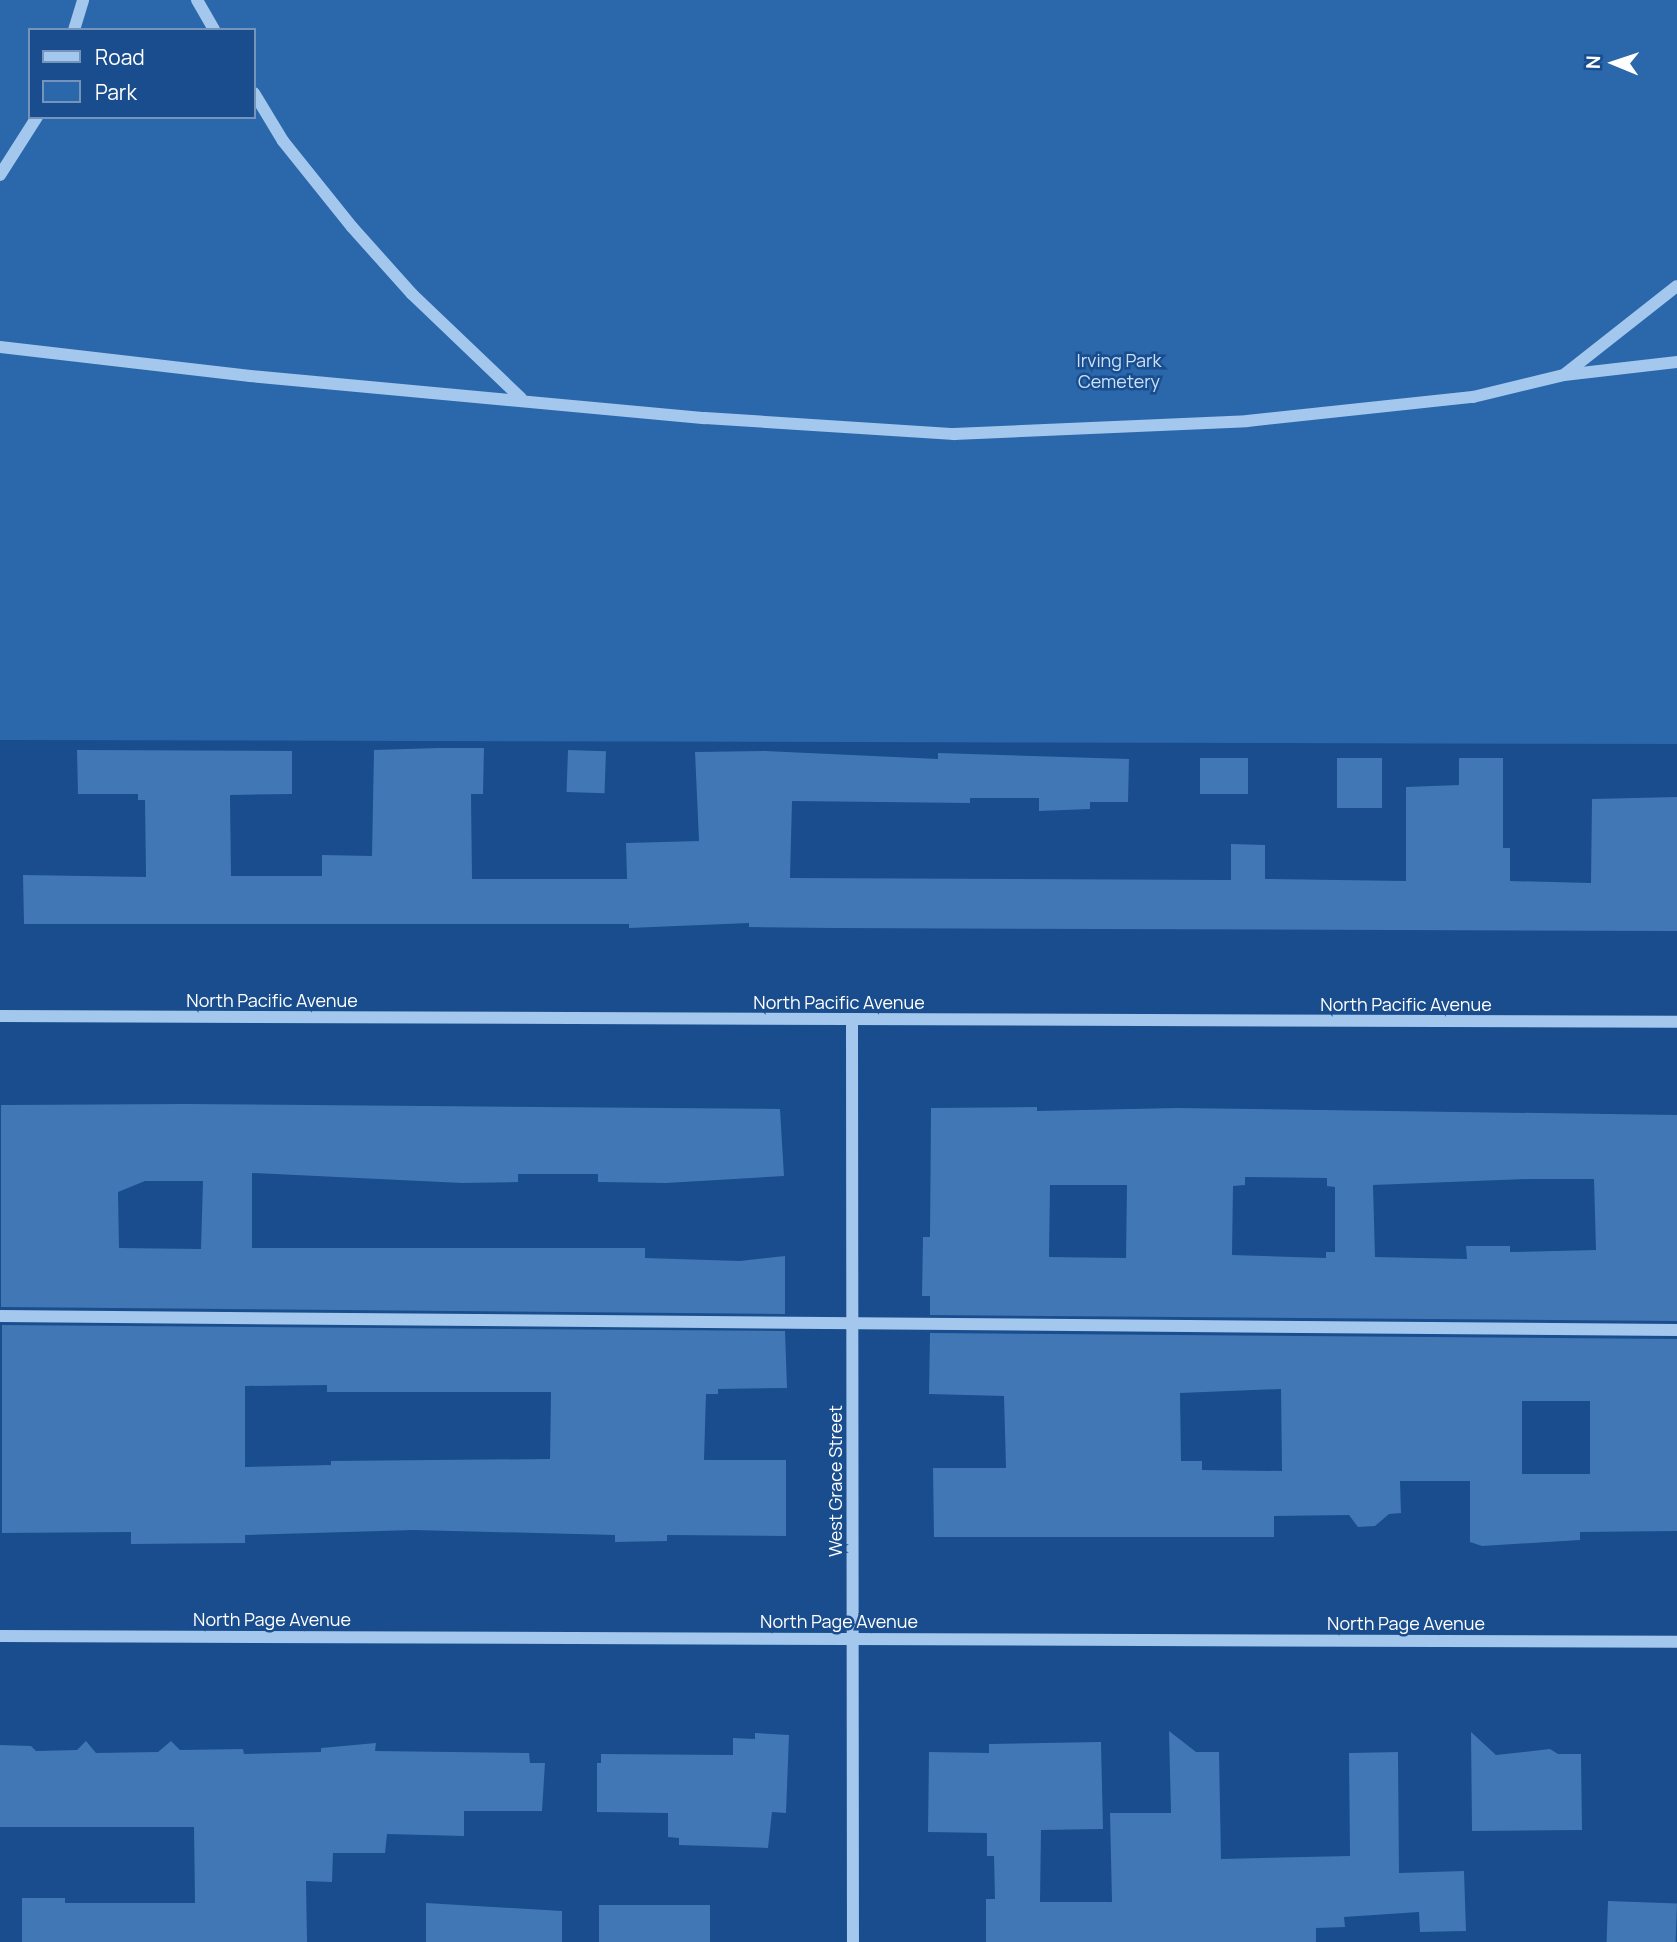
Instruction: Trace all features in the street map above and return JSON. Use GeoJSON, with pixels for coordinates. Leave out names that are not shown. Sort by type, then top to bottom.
{"type":"FeatureCollection","features":[{"type":"Feature","properties":{"kind":"street"},"geometry":{"type":"LineString","coordinates":[[76,28],[83,0]]}},
{"type":"Feature","properties":{"kind":"street"},"geometry":{"type":"LineString","coordinates":[[197,0],[213,28]]}},
{"type":"Feature","properties":{"kind":"street"},"geometry":{"type":"LineString","coordinates":[[256,96],[283,141],[352,227],[412,294],[522,398]]}},
{"type":"Feature","properties":{"kind":"street"},"geometry":{"type":"LineString","coordinates":[[0,175],[36,119]]}},
{"type":"Feature","properties":{"kind":"street"},"geometry":{"type":"LineString","coordinates":[[1564,375],[1677,286]]}},
{"type":"Feature","properties":{"kind":"street"},"geometry":{"type":"LineString","coordinates":[[0,346],[250,376],[522,398],[705,418],[954,434],[1247,421],[1473,397],[1564,375],[1677,362]]}},
{"type":"Feature","properties":{"kind":"street","name":"North Pacific Avenue"},"geometry":{"type":"LineString","coordinates":[[0,1016],[1677,1023]]}},
{"type":"Feature","properties":{"kind":"street","name":"West Grace Street"},"geometry":{"type":"LineString","coordinates":[[852,1019],[853,1942]]}},
{"type":"Feature","properties":{"kind":"street"},"geometry":{"type":"LineString","coordinates":[[0,1316],[1677,1330]]}},
{"type":"Feature","properties":{"kind":"street","name":"North Page Avenue"},"geometry":{"type":"LineString","coordinates":[[0,1636],[1677,1642]]}},
{"type":"Feature","properties":{"kind":"green space","name":"Irving Park Cemetery"},"geometry":{"type":"Polygon","coordinates":[[[0,0],[1677,0],[1677,744],[0,740],[0,0]]]}},
{"type":"Feature","properties":{"kind":"building"},"geometry":{"type":"Polygon","coordinates":[[[484,748],[483,794],[471,794],[472,879],[627,879],[626,843],[699,841],[695,752],[765,751],[938,759],[938,753],[1129,759],[1128,802],[1090,802],[1090,809],[1039,811],[1039,798],[970,798],[970,803],[792,801],[790,878],[1231,880],[1231,844],[1265,845],[1265,879],[1406,881],[1406,787],[1459,785],[1459,758],[1503,758],[1503,848],[1510,848],[1510,881],[1591,883],[1592,799],[1677,797],[1677,931],[834,928],[749,927],[749,923],[629,928],[629,924],[24,924],[23,875],[146,877],[145,800],[138,800],[138,794],[78,794],[77,750],[292,751],[292,794],[230,795],[231,876],[322,876],[322,855],[372,856],[374,750],[484,748]]]}},
{"type":"Feature","properties":{"kind":"building"},"geometry":{"type":"Polygon","coordinates":[[[568,750],[606,751],[605,793],[567,792],[568,750]]]}},
{"type":"Feature","properties":{"kind":"building"},"geometry":{"type":"Polygon","coordinates":[[[1200,758],[1248,758],[1248,794],[1200,794],[1200,758]]]}},
{"type":"Feature","properties":{"kind":"building"},"geometry":{"type":"Polygon","coordinates":[[[1337,758],[1382,758],[1382,808],[1337,808],[1337,758]]]}},
{"type":"Feature","properties":{"kind":"building"},"geometry":{"type":"Polygon","coordinates":[[[1,1105],[780,1109],[784,1176],[666,1183],[598,1182],[598,1174],[518,1174],[518,1182],[462,1183],[252,1173],[252,1248],[645,1248],[645,1258],[740,1261],[785,1256],[785,1314],[1,1307],[1,1105]],[[145,1181],[118,1192],[119,1248],[201,1249],[203,1181],[145,1181]]]}},
{"type":"Feature","properties":{"kind":"building"},"geometry":{"type":"Polygon","coordinates":[[[1037,1107],[1037,1111],[1177,1108],[1677,1115],[1677,1321],[930,1315],[930,1296],[922,1296],[923,1237],[930,1237],[931,1108],[1037,1107]],[[1245,1177],[1245,1185],[1233,1186],[1232,1255],[1326,1258],[1326,1252],[1335,1252],[1335,1187],[1327,1186],[1327,1178],[1245,1177]],[[1594,1179],[1373,1185],[1375,1257],[1467,1259],[1466,1246],[1510,1246],[1510,1252],[1596,1250],[1594,1179]],[[1050,1185],[1049,1257],[1126,1258],[1127,1185],[1050,1185]]]}},
{"type":"Feature","properties":{"kind":"building"},"geometry":{"type":"Polygon","coordinates":[[[2,1325],[785,1331],[787,1388],[718,1389],[718,1394],[706,1394],[704,1460],[786,1460],[786,1536],[667,1535],[667,1541],[615,1542],[615,1535],[414,1530],[245,1535],[245,1543],[131,1544],[131,1532],[2,1533],[2,1325]],[[327,1385],[245,1386],[245,1467],[331,1465],[331,1461],[550,1459],[551,1392],[327,1392],[327,1385]]]}},
{"type":"Feature","properties":{"kind":"building"},"geometry":{"type":"Polygon","coordinates":[[[930,1333],[1677,1339],[1677,1531],[1580,1532],[1580,1540],[1482,1546],[1470,1542],[1470,1481],[1400,1481],[1401,1513],[1389,1514],[1375,1526],[1358,1527],[1349,1515],[1274,1516],[1274,1537],[934,1537],[933,1468],[1006,1468],[1004,1396],[929,1394],[930,1333]],[[1281,1389],[1180,1393],[1181,1461],[1202,1461],[1202,1470],[1282,1471],[1281,1389]],[[1522,1401],[1522,1474],[1590,1474],[1590,1401],[1522,1401]]]}},
{"type":"Feature","properties":{"kind":"building"},"geometry":{"type":"Polygon","coordinates":[[[1169,1731],[1196,1752],[1219,1752],[1221,1859],[1350,1856],[1349,1753],[1398,1752],[1399,1873],[1464,1871],[1466,1931],[1420,1932],[1419,1912],[1344,1917],[1345,1927],[1316,1928],[1316,1942],[986,1942],[986,1899],[995,1899],[994,1856],[987,1856],[987,1833],[928,1832],[929,1752],[989,1753],[989,1744],[1101,1742],[1103,1829],[1041,1830],[1040,1902],[1112,1902],[1110,1813],[1171,1813],[1169,1731]]]}},
{"type":"Feature","properties":{"kind":"building"},"geometry":{"type":"Polygon","coordinates":[[[1471,1732],[1496,1755],[1550,1749],[1558,1754],[1581,1754],[1582,1830],[1472,1831],[1471,1732]]]}},
{"type":"Feature","properties":{"kind":"building"},"geometry":{"type":"Polygon","coordinates":[[[755,1733],[789,1735],[786,1813],[772,1812],[768,1848],[679,1845],[679,1838],[668,1837],[668,1813],[597,1812],[597,1763],[601,1763],[601,1754],[733,1755],[733,1738],[755,1739],[755,1733]]]}},
{"type":"Feature","properties":{"kind":"building"},"geometry":{"type":"Polygon","coordinates":[[[86,1741],[96,1753],[158,1752],[171,1741],[180,1750],[243,1749],[244,1754],[321,1752],[321,1748],[376,1743],[375,1751],[529,1753],[530,1763],[545,1763],[542,1811],[464,1811],[464,1836],[387,1834],[385,1853],[333,1853],[332,1882],[306,1881],[307,1942],[22,1942],[22,1898],[65,1898],[65,1903],[195,1903],[194,1827],[0,1827],[0,1745],[31,1746],[36,1751],[77,1750],[86,1741]]]}},
{"type":"Feature","properties":{"kind":"building"},"geometry":{"type":"Polygon","coordinates":[[[1608,1901],[1677,1903],[1676,1942],[1607,1942],[1608,1901]]]}},
{"type":"Feature","properties":{"kind":"building"},"geometry":{"type":"Polygon","coordinates":[[[426,1903],[562,1911],[562,1942],[426,1942],[426,1903]]]}},
{"type":"Feature","properties":{"kind":"building"},"geometry":{"type":"Polygon","coordinates":[[[599,1905],[710,1905],[710,1942],[599,1942],[599,1905]]]}}]}
